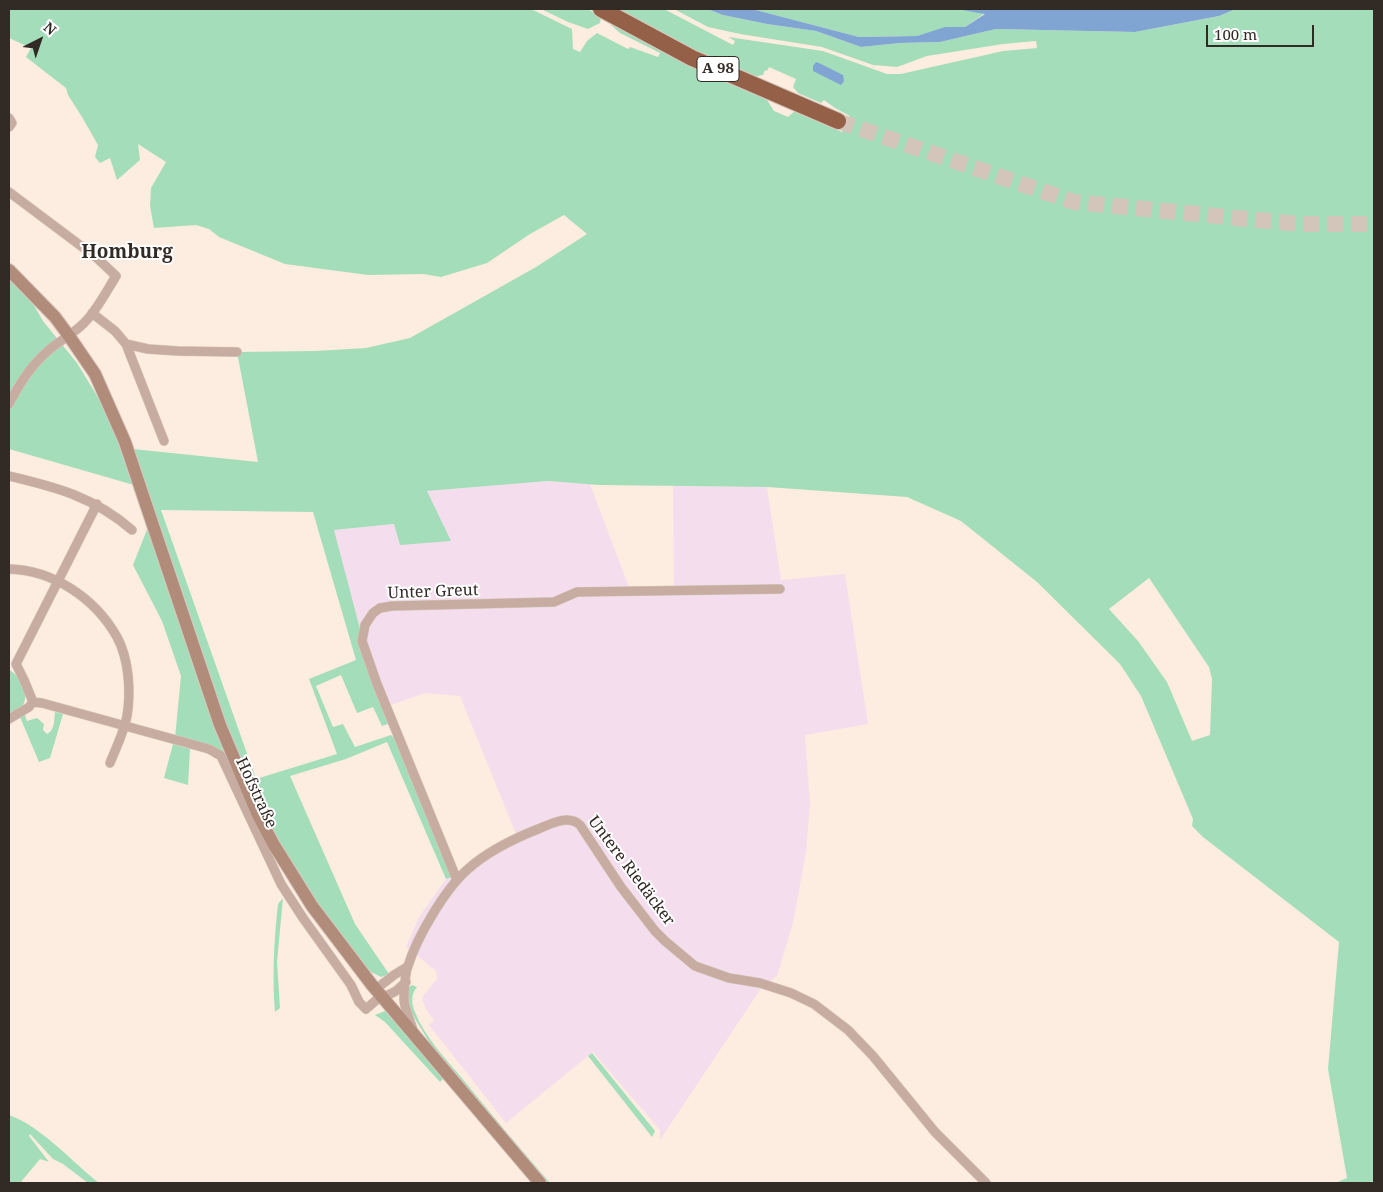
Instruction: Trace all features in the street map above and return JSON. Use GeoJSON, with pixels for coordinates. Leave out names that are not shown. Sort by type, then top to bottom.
{"type":"FeatureCollection","features":[{"type":"Feature","properties":{"kind":"highway","name":"A 98"},"geometry":{"type":"LineString","coordinates":[[601,9],[692,58],[838,121]]}},
{"type":"Feature","properties":{"kind":"main road"},"geometry":{"type":"LineString","coordinates":[[9,270],[37,297],[69,336],[95,374],[125,442],[220,725],[258,815],[274,845],[312,906],[379,992],[540,1183]]}},
{"type":"Feature","properties":{"kind":"street"},"geometry":{"type":"LineString","coordinates":[[9,118],[12,123],[9,128]]}},
{"type":"Feature","properties":{"kind":"street"},"geometry":{"type":"LineString","coordinates":[[9,192],[97,258],[116,276],[83,324],[50,349],[34,365],[21,381],[9,404]]}},
{"type":"Feature","properties":{"kind":"street"},"geometry":{"type":"LineString","coordinates":[[92,313],[115,331],[126,344],[164,441]]}},
{"type":"Feature","properties":{"kind":"street"},"geometry":{"type":"LineString","coordinates":[[126,344],[148,349],[237,352]]}},
{"type":"Feature","properties":{"kind":"street"},"geometry":{"type":"LineString","coordinates":[[9,476],[62,489],[97,504],[132,530]]}},
{"type":"Feature","properties":{"kind":"street"},"geometry":{"type":"LineString","coordinates":[[9,719],[29,708],[33,702],[24,680],[12,665],[97,504]]}},
{"type":"Feature","properties":{"kind":"street"},"geometry":{"type":"LineString","coordinates":[[9,569],[23,569],[58,581],[79,594],[107,623],[118,638],[128,682],[127,716],[110,763]]}},
{"type":"Feature","properties":{"kind":"street","name":"Unter Greut"},"geometry":{"type":"LineString","coordinates":[[457,880],[377,684],[362,641],[365,625],[373,613],[380,608],[392,606],[554,602],[577,592],[780,589]]}},
{"type":"Feature","properties":{"kind":"street","name":"Hofstraße"},"geometry":{"type":"LineString","coordinates":[[33,702],[210,749],[221,756],[282,884],[303,918],[351,986],[359,1002],[366,1009],[379,992]]}},
{"type":"Feature","properties":{"kind":"street","name":"Untere Riedäcker"},"geometry":{"type":"LineString","coordinates":[[417,1039],[404,1001],[407,967],[435,910],[457,880],[489,852],[524,834],[559,820],[573,820],[580,825],[621,887],[665,941],[695,966],[729,978],[760,983],[791,993],[814,1004],[848,1030],[873,1056],[935,1132],[986,1183]]}},
{"type":"Feature","properties":{"kind":"street"},"geometry":{"type":"LineString","coordinates":[[406,982],[388,995],[379,992],[394,974],[407,967]]}},
{"type":"Feature","properties":{"kind":"shaded area"},"geometry":{"type":"Polygon","coordinates":[[[548,481],[590,484],[629,587],[674,587],[673,486],[767,487],[781,580],[845,574],[868,724],[805,735],[810,803],[806,852],[793,923],[777,976],[762,987],[660,1140],[660,1130],[593,1052],[506,1123],[429,1025],[434,1020],[422,1000],[423,996],[437,979],[436,971],[406,947],[419,917],[446,879],[476,857],[516,834],[460,696],[425,693],[388,706],[357,621],[334,530],[395,524],[450,540],[427,491],[548,481]]]}},
{"type":"Feature","properties":{"kind":"green space"},"geometry":{"type":"Polygon","coordinates":[[[9,9],[531,9],[572,29],[573,49],[580,52],[587,41],[597,33],[628,49],[630,47],[658,57],[660,53],[620,33],[611,25],[612,22],[762,92],[774,111],[788,117],[797,109],[842,132],[850,116],[824,100],[821,103],[798,93],[793,87],[796,79],[769,67],[763,75],[752,77],[695,51],[616,9],[664,9],[733,45],[735,41],[728,37],[823,51],[887,74],[901,74],[1003,51],[1037,48],[1036,41],[1003,44],[927,56],[897,67],[873,65],[822,47],[708,27],[674,9],[707,9],[723,15],[767,24],[816,31],[861,47],[900,43],[940,42],[996,29],[1135,32],[1219,16],[1236,9],[1374,9],[1374,1181],[1367,1183],[1335,1183],[1347,1178],[1328,1069],[1339,942],[1203,837],[1192,826],[1193,819],[1141,696],[1120,664],[1037,582],[961,521],[907,497],[767,487],[599,485],[548,481],[427,491],[451,541],[400,545],[394,524],[334,530],[360,629],[359,636],[388,724],[382,726],[373,707],[357,713],[341,675],[316,686],[333,727],[343,724],[355,747],[391,735],[394,738],[452,877],[446,879],[387,742],[346,759],[290,776],[355,924],[389,974],[381,977],[369,971],[329,921],[280,847],[235,755],[133,449],[258,462],[237,352],[366,348],[410,338],[536,267],[587,234],[564,215],[530,234],[487,263],[441,277],[423,274],[368,275],[285,264],[219,237],[209,229],[196,225],[154,228],[150,206],[151,188],[166,162],[138,144],[140,160],[117,180],[110,158],[100,163],[95,157],[98,145],[68,95],[66,88],[26,57],[31,48],[9,38],[9,9]],[[161,510],[256,779],[337,754],[309,679],[356,660],[313,512],[161,510]],[[1149,578],[1109,609],[1138,641],[1167,682],[1192,741],[1210,735],[1212,679],[1209,667],[1149,578]]]}},
{"type":"Feature","properties":{"kind":"green space"},"geometry":{"type":"Polygon","coordinates":[[[541,9],[588,9],[601,17],[600,23],[588,29],[541,9]]]}},
{"type":"Feature","properties":{"kind":"green space"},"geometry":{"type":"Polygon","coordinates":[[[752,9],[956,9],[985,13],[965,27],[945,28],[917,36],[859,37],[752,9]]]}},
{"type":"Feature","properties":{"kind":"green space"},"geometry":{"type":"Polygon","coordinates":[[[9,279],[32,302],[43,321],[77,363],[102,404],[126,460],[134,485],[9,449],[9,279]]]}},
{"type":"Feature","properties":{"kind":"green space"},"geometry":{"type":"Polygon","coordinates":[[[148,527],[225,753],[222,754],[175,738],[181,676],[162,621],[133,565],[148,527]]]}},
{"type":"Feature","properties":{"kind":"green space"},"geometry":{"type":"Polygon","coordinates":[[[9,670],[20,680],[24,690],[25,701],[18,709],[9,713],[9,670]]]}},
{"type":"Feature","properties":{"kind":"green space"},"geometry":{"type":"Polygon","coordinates":[[[55,712],[63,714],[50,758],[39,762],[20,717],[25,715],[27,721],[37,718],[44,724],[43,730],[47,734],[53,727],[55,712]]]}},
{"type":"Feature","properties":{"kind":"green space"},"geometry":{"type":"Polygon","coordinates":[[[173,744],[190,749],[188,785],[164,778],[173,744]]]}},
{"type":"Feature","properties":{"kind":"green space"},"geometry":{"type":"Polygon","coordinates":[[[283,898],[277,962],[280,1008],[275,1012],[275,931],[278,904],[283,898]]]}},
{"type":"Feature","properties":{"kind":"green space"},"geometry":{"type":"Polygon","coordinates":[[[412,985],[417,987],[412,1002],[414,1009],[429,1038],[550,1183],[545,1183],[433,1048],[412,1014],[409,1005],[409,987],[412,985]]]}},
{"type":"Feature","properties":{"kind":"green space"},"geometry":{"type":"Polygon","coordinates":[[[385,1011],[444,1078],[440,1082],[385,1022],[375,1015],[385,1011]]]}},
{"type":"Feature","properties":{"kind":"green space"},"geometry":{"type":"Polygon","coordinates":[[[592,1053],[655,1131],[652,1137],[588,1056],[592,1053]]]}},
{"type":"Feature","properties":{"kind":"green space"},"geometry":{"type":"Polygon","coordinates":[[[9,1115],[21,1120],[45,1136],[99,1183],[88,1183],[63,1164],[53,1159],[30,1134],[29,1136],[49,1162],[40,1159],[20,1183],[9,1183],[9,1115]]]}},
{"type":"Feature","properties":{"kind":"water"},"geometry":{"type":"Polygon","coordinates":[[[707,9],[752,9],[859,37],[917,36],[945,27],[965,27],[985,14],[956,9],[1236,9],[1219,16],[1135,32],[996,29],[940,42],[900,43],[861,47],[816,31],[767,24],[723,15],[707,9]]]}},
{"type":"Feature","properties":{"kind":"water"},"geometry":{"type":"Polygon","coordinates":[[[816,62],[843,75],[844,81],[841,85],[813,71],[813,66],[816,62]]]}},
{"type":"Feature","properties":{"kind":"tunnel"},"geometry":{"type":"LineString","coordinates":[[838,121],[1074,202],[1299,224],[1374,224]]}},
{"type":"Feature","properties":{"kind":"district","name":"Homburg"},"geometry":{"type":"Point","coordinates":[127,253]}}]}
